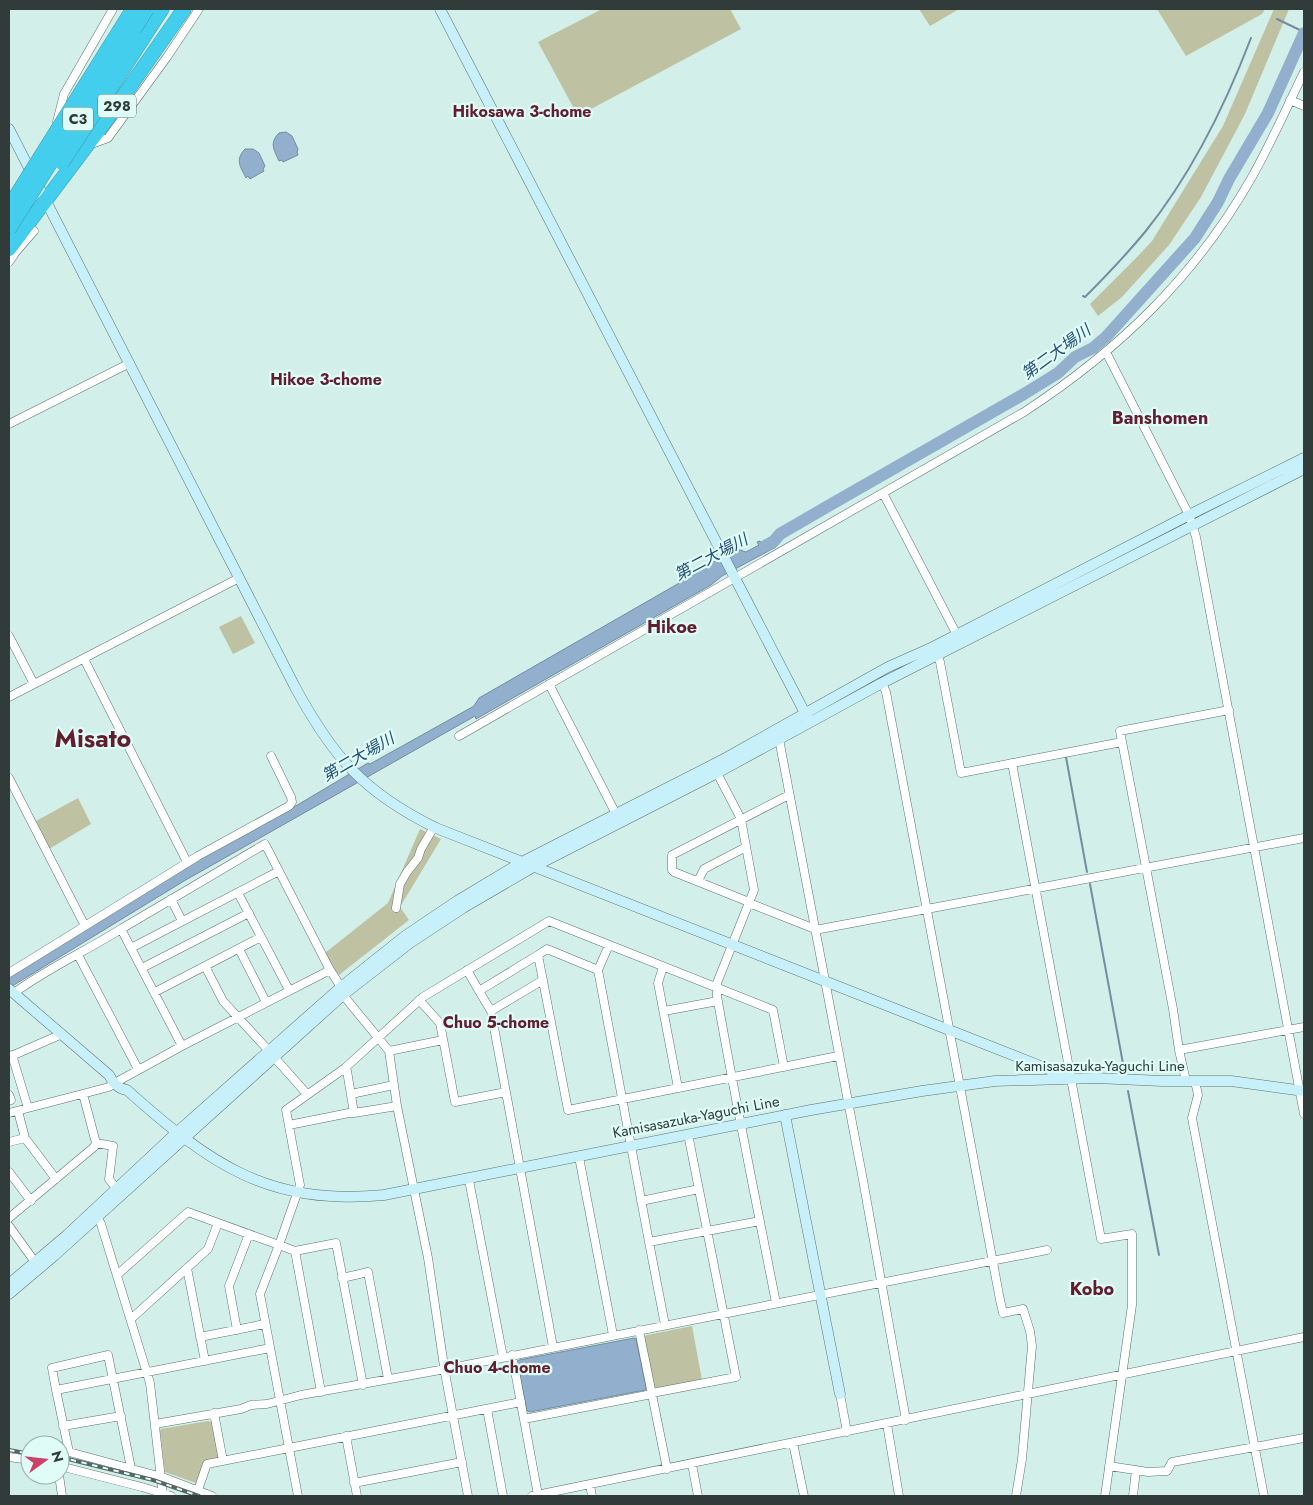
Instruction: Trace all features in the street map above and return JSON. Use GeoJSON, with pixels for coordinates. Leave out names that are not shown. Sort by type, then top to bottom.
{"type":"FeatureCollection","features":[{"type":"Feature","properties":{"kind":"highway","name":"C3"},"geometry":{"type":"LineString","coordinates":[[18,233],[147,9]]}},
{"type":"Feature","properties":{"kind":"highway"},"geometry":{"type":"LineString","coordinates":[[18,233],[162,9]]}},
{"type":"Feature","properties":{"kind":"highway"},"geometry":{"type":"LineString","coordinates":[[170,31],[180,9]]}},
{"type":"Feature","properties":{"kind":"highway","name":"298"},"geometry":{"type":"LineString","coordinates":[[11,252],[18,233],[87,146],[184,9]]}},
{"type":"Feature","properties":{"kind":"highway","name":"C3"},"geometry":{"type":"LineString","coordinates":[[9,207],[123,10]]}},
{"type":"Feature","properties":{"kind":"highway","name":"298"},"geometry":{"type":"LineString","coordinates":[[9,200],[123,10]]}},
{"type":"Feature","properties":{"kind":"street"},"geometry":{"type":"LineString","coordinates":[[87,146],[108,138],[167,57],[199,9]]}},
{"type":"Feature","properties":{"kind":"street"},"geometry":{"type":"LineString","coordinates":[[440,9],[810,722]]}},
{"type":"Feature","properties":{"kind":"street"},"geometry":{"type":"LineString","coordinates":[[459,736],[733,575],[883,493],[1024,412],[1056,391],[1106,352],[1166,295],[1186,272],[1224,221],[1251,178],[1304,72]]}},
{"type":"Feature","properties":{"kind":"street"},"geometry":{"type":"LineString","coordinates":[[1290,100],[1304,106]]}},
{"type":"Feature","properties":{"kind":"street"},"geometry":{"type":"LineString","coordinates":[[9,129],[306,708],[326,740],[343,762],[369,787],[421,821],[732,946],[1071,1078]]}},
{"type":"Feature","properties":{"kind":"street"},"geometry":{"type":"LineString","coordinates":[[9,262],[11,252]]}},
{"type":"Feature","properties":{"kind":"street"},"geometry":{"type":"LineString","coordinates":[[1106,352],[1193,526],[1302,1090],[1304,1114]]}},
{"type":"Feature","properties":{"kind":"street"},"geometry":{"type":"LineString","coordinates":[[9,424],[130,363]]}},
{"type":"Feature","properties":{"kind":"street"},"geometry":{"type":"LineString","coordinates":[[9,1294],[97,1217],[180,1136],[405,936],[486,883],[522,862],[722,760],[888,667],[1304,458]]}},
{"type":"Feature","properties":{"kind":"street"},"geometry":{"type":"LineString","coordinates":[[342,991],[463,908],[535,866],[717,773],[882,683],[1304,469]]}},
{"type":"Feature","properties":{"kind":"street"},"geometry":{"type":"LineString","coordinates":[[883,493],[957,634]]}},
{"type":"Feature","properties":{"kind":"street"},"geometry":{"type":"LineString","coordinates":[[9,697],[240,578]]}},
{"type":"Feature","properties":{"kind":"street"},"geometry":{"type":"LineString","coordinates":[[9,636],[34,684]]}},
{"type":"Feature","properties":{"kind":"street"},"geometry":{"type":"LineString","coordinates":[[937,655],[940,662],[961,773],[1122,742]]}},
{"type":"Feature","properties":{"kind":"street"},"geometry":{"type":"LineString","coordinates":[[84,658],[187,862]]}},
{"type":"Feature","properties":{"kind":"street"},"geometry":{"type":"LineString","coordinates":[[882,683],[886,692],[1003,1313],[1022,1309],[1030,1331],[1032,1346],[1022,1459],[1016,1496]]}},
{"type":"Feature","properties":{"kind":"street"},"geometry":{"type":"LineString","coordinates":[[549,684],[616,814]]}},
{"type":"Feature","properties":{"kind":"street"},"geometry":{"type":"LineString","coordinates":[[1229,710],[1120,731],[1173,1009],[1178,1050],[1190,1081],[1198,1095],[1192,1118],[1264,1496]]}},
{"type":"Feature","properties":{"kind":"street"},"geometry":{"type":"LineString","coordinates":[[780,739],[906,1420]]}},
{"type":"Feature","properties":{"kind":"street"},"geometry":{"type":"LineString","coordinates":[[9,974],[187,862],[289,806],[292,802],[291,797],[270,756]]}},
{"type":"Feature","properties":{"kind":"street"},"geometry":{"type":"LineString","coordinates":[[1012,763],[1101,1239],[1132,1234],[1133,1291],[1123,1375],[1104,1496]]}},
{"type":"Feature","properties":{"kind":"street"},"geometry":{"type":"LineString","coordinates":[[717,773],[741,819],[754,890],[716,988],[776,1303]]}},
{"type":"Feature","properties":{"kind":"street"},"geometry":{"type":"LineString","coordinates":[[9,778],[85,926]]}},
{"type":"Feature","properties":{"kind":"street"},"geometry":{"type":"LineString","coordinates":[[789,795],[672,855],[672,870],[815,929],[1304,838]]}},
{"type":"Feature","properties":{"kind":"street"},"geometry":{"type":"LineString","coordinates":[[396,908],[400,884],[418,858],[421,848],[432,832]]}},
{"type":"Feature","properties":{"kind":"street"},"geometry":{"type":"LineString","coordinates":[[11,992],[78,955],[265,844],[342,991],[389,1051],[397,1106],[428,1258],[445,1369],[468,1496]]}},
{"type":"Feature","properties":{"kind":"street"},"geometry":{"type":"LineString","coordinates":[[698,881],[704,869],[746,847]]}},
{"type":"Feature","properties":{"kind":"street"},"geometry":{"type":"LineString","coordinates":[[131,948],[279,872]]}},
{"type":"Feature","properties":{"kind":"street"},"geometry":{"type":"LineString","coordinates":[[238,893],[289,990]]}},
{"type":"Feature","properties":{"kind":"street"},"geometry":{"type":"LineString","coordinates":[[170,900],[182,921]]}},
{"type":"Feature","properties":{"kind":"street"},"geometry":{"type":"LineString","coordinates":[[142,968],[248,913]]}},
{"type":"Feature","properties":{"kind":"street"},"geometry":{"type":"LineString","coordinates":[[297,1496],[260,1294],[300,1185],[286,1110],[345,1068],[419,1000],[548,921],[773,1010],[784,1067]]}},
{"type":"Feature","properties":{"kind":"street"},"geometry":{"type":"LineString","coordinates":[[121,929],[182,1046]]}},
{"type":"Feature","properties":{"kind":"street"},"geometry":{"type":"LineString","coordinates":[[155,992],[261,937]]}},
{"type":"Feature","properties":{"kind":"street"},"geometry":{"type":"LineString","coordinates":[[609,945],[598,970],[665,1325]]}},
{"type":"Feature","properties":{"kind":"street"},"geometry":{"type":"LineString","coordinates":[[239,949],[266,1002]]}},
{"type":"Feature","properties":{"kind":"street"},"geometry":{"type":"LineString","coordinates":[[479,991],[547,950],[598,970]]}},
{"type":"Feature","properties":{"kind":"street"},"geometry":{"type":"LineString","coordinates":[[78,955],[138,1069]]}},
{"type":"Feature","properties":{"kind":"street"},"geometry":{"type":"LineString","coordinates":[[538,955],[568,1110],[838,1056]]}},
{"type":"Feature","properties":{"kind":"street"},"geometry":{"type":"LineString","coordinates":[[205,966],[223,1001],[307,1094]]}},
{"type":"Feature","properties":{"kind":"street"},"geometry":{"type":"LineString","coordinates":[[663,967],[658,983],[678,1088]]}},
{"type":"Feature","properties":{"kind":"street"},"geometry":{"type":"LineString","coordinates":[[9,1113],[18,1111],[28,1105],[109,1087],[115,1080],[330,970]]}},
{"type":"Feature","properties":{"kind":"street"},"geometry":{"type":"LineString","coordinates":[[467,970],[491,1011],[553,1347]]}},
{"type":"Feature","properties":{"kind":"street"},"geometry":{"type":"LineString","coordinates":[[491,1011],[543,980]]}},
{"type":"Feature","properties":{"kind":"street","name":"Kamisasazuka-Yaguchi Line"},"geometry":{"type":"LineString","coordinates":[[11,992],[115,1080],[126,1086],[127,1090],[180,1136],[214,1160],[247,1177],[298,1193],[324,1197],[361,1197],[415,1190],[785,1115],[848,1103],[960,1086],[1029,1079],[1071,1078],[1231,1081],[1302,1090]]}},
{"type":"Feature","properties":{"kind":"street"},"geometry":{"type":"LineString","coordinates":[[419,1000],[440,1023],[455,1102],[506,1092]]}},
{"type":"Feature","properties":{"kind":"street"},"geometry":{"type":"LineString","coordinates":[[664,1012],[718,1001]]}},
{"type":"Feature","properties":{"kind":"street"},"geometry":{"type":"LineString","coordinates":[[1178,1050],[1304,1027]]}},
{"type":"Feature","properties":{"kind":"street"},"geometry":{"type":"LineString","coordinates":[[28,1105],[10,1054],[62,1034]]}},
{"type":"Feature","properties":{"kind":"street"},"geometry":{"type":"LineString","coordinates":[[389,1051],[443,1040]]}},
{"type":"Feature","properties":{"kind":"street"},"geometry":{"type":"LineString","coordinates":[[345,1068],[354,1112]]}},
{"type":"Feature","properties":{"kind":"street"},"geometry":{"type":"LineString","coordinates":[[351,1094],[394,1085]]}},
{"type":"Feature","properties":{"kind":"street"},"geometry":{"type":"LineString","coordinates":[[9,1218],[94,1147],[96,1143],[83,1094]]}},
{"type":"Feature","properties":{"kind":"street"},"geometry":{"type":"LineString","coordinates":[[289,1125],[354,1112],[397,1106]]}},
{"type":"Feature","properties":{"kind":"street"},"geometry":{"type":"LineString","coordinates":[[18,1111],[25,1138],[56,1179]]}},
{"type":"Feature","properties":{"kind":"street"},"geometry":{"type":"LineString","coordinates":[[785,1115],[847,1432]]}},
{"type":"Feature","properties":{"kind":"street"},"geometry":{"type":"LineString","coordinates":[[524,1419],[736,1377],[722,1314],[688,1134]]}},
{"type":"Feature","properties":{"kind":"street"},"geometry":{"type":"LineString","coordinates":[[9,1284],[116,1188],[180,1136]]}},
{"type":"Feature","properties":{"kind":"street"},"geometry":{"type":"LineString","coordinates":[[9,1142],[25,1138]]}},
{"type":"Feature","properties":{"kind":"street"},"geometry":{"type":"LineString","coordinates":[[96,1143],[113,1146],[109,1179],[116,1188]]}},
{"type":"Feature","properties":{"kind":"street"},"geometry":{"type":"LineString","coordinates":[[579,1157],[613,1335]]}},
{"type":"Feature","properties":{"kind":"street"},"geometry":{"type":"LineString","coordinates":[[9,1172],[31,1201]]}},
{"type":"Feature","properties":{"kind":"street"},"geometry":{"type":"LineString","coordinates":[[469,1180],[503,1358]]}},
{"type":"Feature","properties":{"kind":"street"},"geometry":{"type":"LineString","coordinates":[[641,1201],[699,1189]]}},
{"type":"Feature","properties":{"kind":"street"},"geometry":{"type":"LineString","coordinates":[[118,1275],[188,1212],[295,1251],[336,1243],[362,1385]]}},
{"type":"Feature","properties":{"kind":"street"},"geometry":{"type":"LineString","coordinates":[[97,1217],[118,1275],[148,1372],[163,1495]]}},
{"type":"Feature","properties":{"kind":"street"},"geometry":{"type":"LineString","coordinates":[[649,1242],[760,1221]]}},
{"type":"Feature","properties":{"kind":"street"},"geometry":{"type":"LineString","coordinates":[[131,1319],[208,1249],[218,1223]]}},
{"type":"Feature","properties":{"kind":"street"},"geometry":{"type":"LineString","coordinates":[[9,1226],[35,1262]]}},
{"type":"Feature","properties":{"kind":"street"},"geometry":{"type":"LineString","coordinates":[[237,1330],[229,1286],[249,1234]]}},
{"type":"Feature","properties":{"kind":"street"},"geometry":{"type":"LineString","coordinates":[[155,1424],[503,1358],[1047,1250]]}},
{"type":"Feature","properties":{"kind":"street"},"geometry":{"type":"LineString","coordinates":[[295,1251],[321,1392]]}},
{"type":"Feature","properties":{"kind":"street"},"geometry":{"type":"LineString","coordinates":[[187,1268],[205,1361]]}},
{"type":"Feature","properties":{"kind":"street"},"geometry":{"type":"LineString","coordinates":[[342,1278],[368,1272],[388,1379]]}},
{"type":"Feature","properties":{"kind":"street"},"geometry":{"type":"LineString","coordinates":[[200,1337],[266,1324]]}},
{"type":"Feature","properties":{"kind":"street"},"geometry":{"type":"LineString","coordinates":[[639,1330],[666,1469]]}},
{"type":"Feature","properties":{"kind":"street"},"geometry":{"type":"LineString","coordinates":[[512,1355],[524,1419],[535,1496],[1304,1337]]}},
{"type":"Feature","properties":{"kind":"street"},"geometry":{"type":"LineString","coordinates":[[56,1390],[270,1348]]}},
{"type":"Feature","properties":{"kind":"street"},"geometry":{"type":"LineString","coordinates":[[131,1468],[108,1355],[52,1368],[69,1452],[162,1477],[212,1496]]}},
{"type":"Feature","properties":{"kind":"street"},"geometry":{"type":"LineString","coordinates":[[198,1490],[207,1464],[521,1402]]}},
{"type":"Feature","properties":{"kind":"street"},"geometry":{"type":"LineString","coordinates":[[487,1409],[503,1496]]}},
{"type":"Feature","properties":{"kind":"street"},"geometry":{"type":"LineString","coordinates":[[214,1413],[223,1461]]}},
{"type":"Feature","properties":{"kind":"street"},"geometry":{"type":"LineString","coordinates":[[63,1426],[121,1416]]}},
{"type":"Feature","properties":{"kind":"street"},"geometry":{"type":"LineString","coordinates":[[887,1424],[899,1496]]}},
{"type":"Feature","properties":{"kind":"street"},"geometry":{"type":"LineString","coordinates":[[346,1436],[357,1496]]}},
{"type":"Feature","properties":{"kind":"street"},"geometry":{"type":"LineString","coordinates":[[1109,1466],[1154,1472],[1166,1471],[1172,1462],[1304,1438]]}},
{"type":"Feature","properties":{"kind":"street"},"geometry":{"type":"LineString","coordinates":[[793,1443],[804,1496]]}},
{"type":"Feature","properties":{"kind":"street"},"geometry":{"type":"LineString","coordinates":[[354,1483],[462,1462]]}},
{"type":"Feature","properties":{"kind":"street"},"geometry":{"type":"LineString","coordinates":[[692,1464],[698,1496]]}},
{"type":"Feature","properties":{"kind":"street"},"geometry":{"type":"LineString","coordinates":[[70,1468],[105,1476],[171,1496]]}},
{"type":"Feature","properties":{"kind":"street"},"geometry":{"type":"LineString","coordinates":[[1133,1496],[1136,1470]]}},
{"type":"Feature","properties":{"kind":"street"},"geometry":{"type":"LineString","coordinates":[[590,1485],[592,1496]]}},
{"type":"Feature","properties":{"kind":"green space"},"geometry":{"type":"Polygon","coordinates":[[[602,9],[730,9],[741,29],[578,116],[538,42],[602,9]]]}},
{"type":"Feature","properties":{"kind":"green space"},"geometry":{"type":"Polygon","coordinates":[[[919,9],[959,9],[930,26],[919,9]]]}},
{"type":"Feature","properties":{"kind":"green space"},"geometry":{"type":"Polygon","coordinates":[[[1157,9],[1265,9],[1262,14],[1186,56],[1157,9]]]}},
{"type":"Feature","properties":{"kind":"green space"},"geometry":{"type":"Polygon","coordinates":[[[1274,9],[1289,9],[1245,114],[1201,197],[1169,245],[1122,297],[1098,316],[1090,304],[1152,241],[1223,126],[1274,9]]]}},
{"type":"Feature","properties":{"kind":"green space"},"geometry":{"type":"Polygon","coordinates":[[[241,616],[255,643],[233,654],[219,627],[241,616]]]}},
{"type":"Feature","properties":{"kind":"green space"},"geometry":{"type":"Polygon","coordinates":[[[78,798],[91,824],[49,849],[36,821],[78,798]]]}},
{"type":"Feature","properties":{"kind":"green space"},"geometry":{"type":"Polygon","coordinates":[[[420,829],[441,839],[400,907],[409,920],[339,975],[325,953],[388,903],[420,829]]]}},
{"type":"Feature","properties":{"kind":"green space"},"geometry":{"type":"Polygon","coordinates":[[[692,1326],[702,1380],[657,1389],[654,1387],[644,1337],[692,1326]]]}},
{"type":"Feature","properties":{"kind":"green space"},"geometry":{"type":"Polygon","coordinates":[[[208,1421],[212,1422],[219,1456],[217,1459],[205,1461],[196,1483],[165,1472],[161,1429],[208,1421]]]}},
{"type":"Feature","properties":{"kind":"water"},"geometry":{"type":"Polygon","coordinates":[[[286,132],[292,136],[298,149],[298,155],[283,162],[282,160],[279,161],[273,143],[279,133],[286,132]]]}},
{"type":"Feature","properties":{"kind":"water"},"geometry":{"type":"Polygon","coordinates":[[[245,149],[253,149],[259,153],[265,166],[264,171],[250,179],[248,176],[246,178],[239,160],[245,149]]]}},
{"type":"Feature","properties":{"kind":"water"},"geometry":{"type":"Polygon","coordinates":[[[777,535],[780,538],[776,547],[722,576],[711,585],[476,719],[475,716],[184,881],[9,988],[9,977],[193,862],[289,810],[368,763],[370,764],[474,706],[479,698],[695,574],[734,548],[746,552],[759,545],[757,542],[760,541],[761,543],[777,535]]]}},
{"type":"Feature","properties":{"kind":"water"},"geometry":{"type":"Polygon","coordinates":[[[636,1339],[646,1387],[645,1390],[530,1412],[527,1411],[517,1362],[519,1360],[636,1339]]]}},
{"type":"Feature","properties":{"kind":"waterway"},"geometry":{"type":"LineString","coordinates":[[1277,19],[1304,32]]}},
{"type":"Feature","properties":{"kind":"waterway","name":"第二大場川"},"geometry":{"type":"LineString","coordinates":[[765,546],[774,541],[780,534],[1024,394],[1058,373],[1075,357],[1093,348],[1106,337],[1195,238],[1218,202],[1229,179],[1268,113],[1304,33]]}},
{"type":"Feature","properties":{"kind":"waterway"},"geometry":{"type":"LineString","coordinates":[[1083,296],[1085,297],[1138,241],[1177,187],[1206,139],[1230,89],[1251,38]]}},
{"type":"Feature","properties":{"kind":"waterway"},"geometry":{"type":"LineString","coordinates":[[1066,757],[1087,872]]}},
{"type":"Feature","properties":{"kind":"waterway"},"geometry":{"type":"LineString","coordinates":[[1090,884],[1124,1069]]}},
{"type":"Feature","properties":{"kind":"waterway"},"geometry":{"type":"LineString","coordinates":[[1128,1091],[1159,1255]]}},
{"type":"Feature","properties":{"kind":"railway"},"geometry":{"type":"LineString","coordinates":[[9,1450],[20,1452]]}},
{"type":"Feature","properties":{"kind":"railway"},"geometry":{"type":"LineString","coordinates":[[70,1459],[153,1480],[199,1496]]}},
{"type":"Feature","properties":{"kind":"district","name":"Hikosawa 3-chome"},"geometry":{"type":"Point","coordinates":[522,111]}},
{"type":"Feature","properties":{"kind":"district","name":"Hikoe 3-chome"},"geometry":{"type":"Point","coordinates":[326,379]}},
{"type":"Feature","properties":{"kind":"district","name":"Banshomen"},"geometry":{"type":"Point","coordinates":[1160,418]}},
{"type":"Feature","properties":{"kind":"district","name":"Hikoe"},"geometry":{"type":"Point","coordinates":[672,627]}},
{"type":"Feature","properties":{"kind":"district","name":"Misato"},"geometry":{"type":"Point","coordinates":[93,738]}},
{"type":"Feature","properties":{"kind":"district","name":"Chuo 5-chome"},"geometry":{"type":"Point","coordinates":[496,1022]}},
{"type":"Feature","properties":{"kind":"district","name":"Kobo"},"geometry":{"type":"Point","coordinates":[1092,1289]}},
{"type":"Feature","properties":{"kind":"district","name":"Chuo 4-chome"},"geometry":{"type":"Point","coordinates":[497,1367]}}]}
